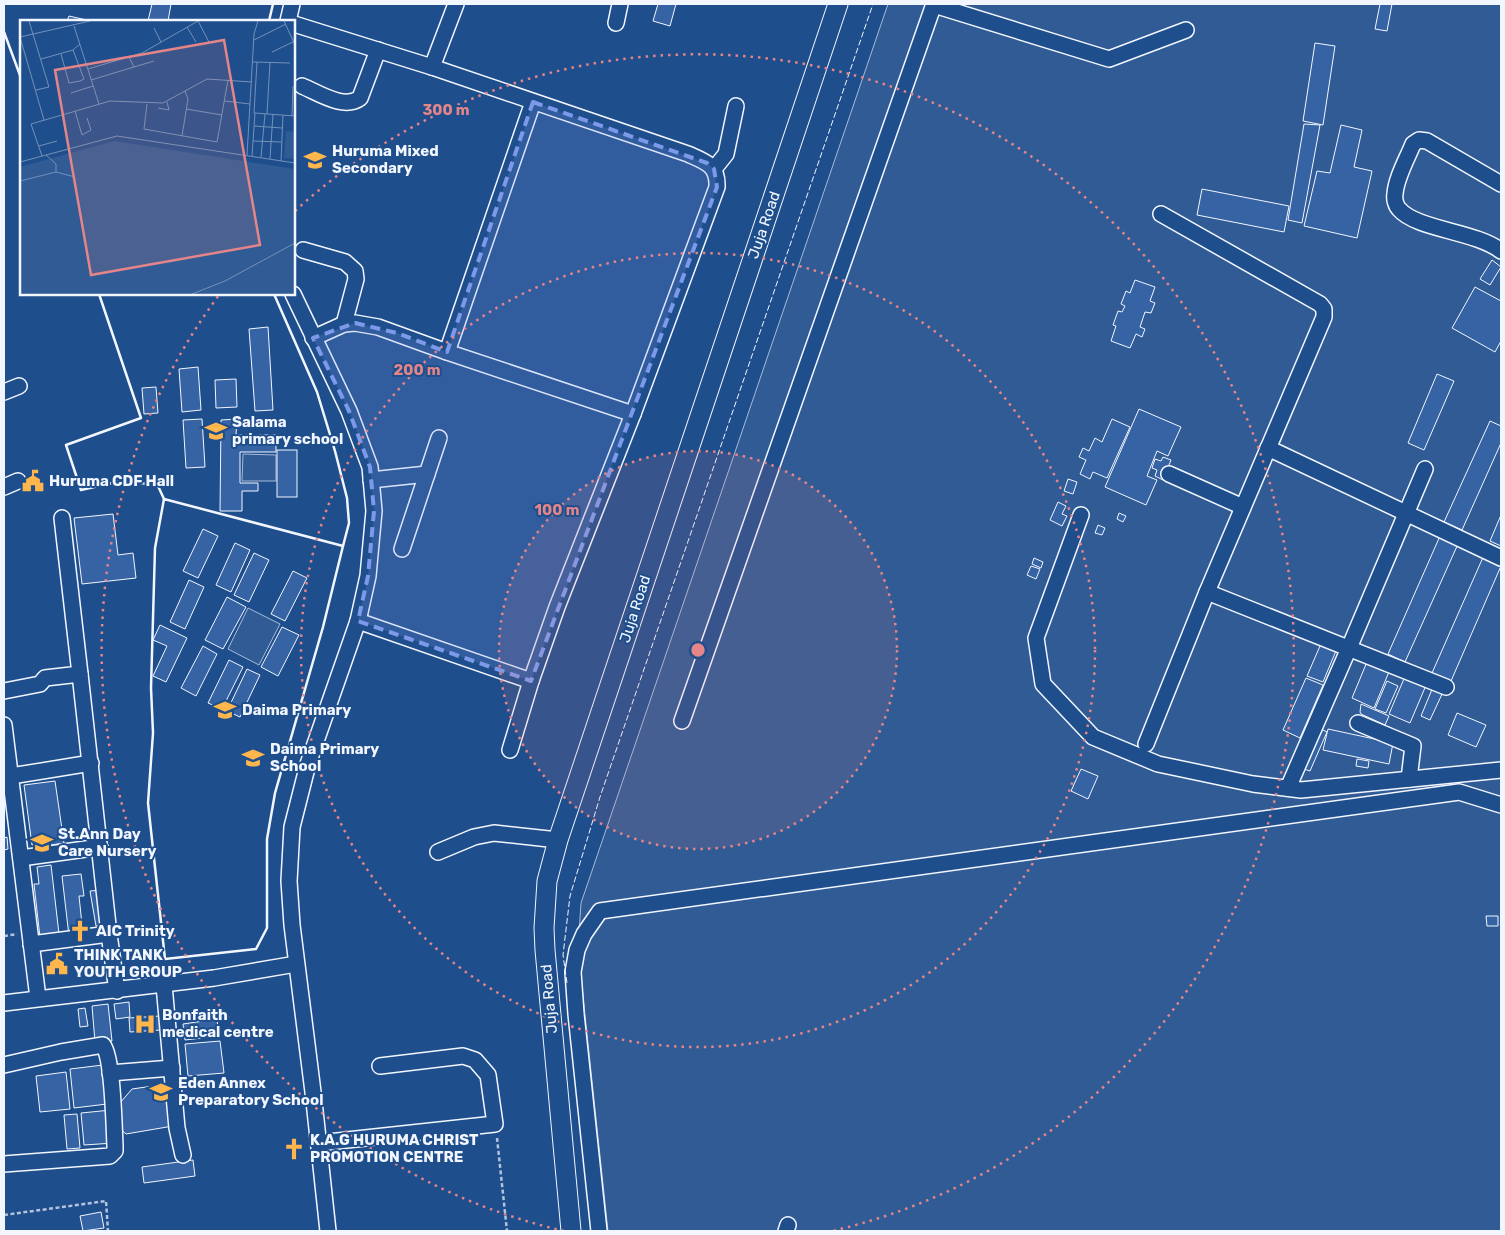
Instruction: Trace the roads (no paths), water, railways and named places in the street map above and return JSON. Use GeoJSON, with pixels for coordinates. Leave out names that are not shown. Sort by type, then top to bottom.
{"type":"FeatureCollection","features":[{"type":"Feature","properties":{"kind":"main road","name":"Juja Road"},"geometry":{"type":"LineString","coordinates":[[571,1231],[544,928],[547,881],[558,840],[838,4]]}},
{"type":"Feature","properties":{"kind":"street"},"geometry":{"type":"LineString","coordinates":[[288,20],[292,4]]}},
{"type":"Feature","properties":{"kind":"street"},"geometry":{"type":"LineString","coordinates":[[432,67],[456,4]]}},
{"type":"Feature","properties":{"kind":"street"},"geometry":{"type":"LineString","coordinates":[[616,23],[620,4]]}},
{"type":"Feature","properties":{"kind":"street"},"geometry":{"type":"LineString","coordinates":[[682,721],[934,4],[1110,59],[1186,30]]}},
{"type":"Feature","properties":{"kind":"street"},"geometry":{"type":"LineString","coordinates":[[295,24],[432,67],[688,154],[707,163],[714,169],[718,177],[717,187],[633,414],[530,681],[510,750]]}},
{"type":"Feature","properties":{"kind":"street"},"geometry":{"type":"LineString","coordinates":[[302,86],[344,103],[354,102],[360,98],[378,50]]}},
{"type":"Feature","properties":{"kind":"street"},"geometry":{"type":"LineString","coordinates":[[447,352],[533,102]]}},
{"type":"Feature","properties":{"kind":"street"},"geometry":{"type":"LineString","coordinates":[[714,169],[726,154],[736,106]]}},
{"type":"Feature","properties":{"kind":"street"},"geometry":{"type":"LineString","coordinates":[[1501,184],[1427,141],[1419,140],[1413,144],[1396,185],[1394,196],[1397,207],[1416,220],[1489,243],[1501,251]]}},
{"type":"Feature","properties":{"kind":"street"},"geometry":{"type":"LineString","coordinates":[[1146,744],[1207,592],[1324,317],[1324,309],[1320,304],[1161,214]]}},
{"type":"Feature","properties":{"kind":"street"},"geometry":{"type":"LineString","coordinates":[[303,250],[345,262],[356,271],[356,279],[344,324]]}},
{"type":"Feature","properties":{"kind":"street"},"geometry":{"type":"LineString","coordinates":[[293,295],[350,411],[370,467],[374,511],[368,576],[358,621],[308,764],[292,827],[289,881],[296,964],[328,1231]]}},
{"type":"Feature","properties":{"kind":"street"},"geometry":{"type":"LineString","coordinates":[[313,338],[344,324],[355,323],[378,326],[447,352],[633,414]]}},
{"type":"Feature","properties":{"kind":"street"},"geometry":{"type":"LineString","coordinates":[[4,392],[19,386]]}},
{"type":"Feature","properties":{"kind":"street"},"geometry":{"type":"LineString","coordinates":[[402,549],[439,438]]}},
{"type":"Feature","properties":{"kind":"street"},"geometry":{"type":"LineString","coordinates":[[1268,448],[1501,558]]}},
{"type":"Feature","properties":{"kind":"street"},"geometry":{"type":"LineString","coordinates":[[1288,788],[1350,648],[1425,469]]}},
{"type":"Feature","properties":{"kind":"street"},"geometry":{"type":"LineString","coordinates":[[372,480],[427,474]]}},
{"type":"Feature","properties":{"kind":"street"},"geometry":{"type":"LineString","coordinates":[[1169,474],[1243,507]]}},
{"type":"Feature","properties":{"kind":"street"},"geometry":{"type":"LineString","coordinates":[[4,488],[18,480]]}},
{"type":"Feature","properties":{"kind":"street"},"geometry":{"type":"LineString","coordinates":[[1081,515],[1036,638],[1043,684],[1093,736],[1158,764],[1253,784],[1301,790],[1501,770]]}},
{"type":"Feature","properties":{"kind":"street"},"geometry":{"type":"LineString","coordinates":[[62,518],[117,990]]}},
{"type":"Feature","properties":{"kind":"street"},"geometry":{"type":"LineString","coordinates":[[1207,592],[1446,687]]}},
{"type":"Feature","properties":{"kind":"street"},"geometry":{"type":"LineString","coordinates":[[358,621],[530,681]]}},
{"type":"Feature","properties":{"kind":"street"},"geometry":{"type":"LineString","coordinates":[[4,691],[40,684],[45,678],[80,674]]}},
{"type":"Feature","properties":{"kind":"street"},"geometry":{"type":"LineString","coordinates":[[1358,723],[1413,746],[1409,779]]}},
{"type":"Feature","properties":{"kind":"street"},"geometry":{"type":"LineString","coordinates":[[4,725],[38,998]]}},
{"type":"Feature","properties":{"kind":"street"},"geometry":{"type":"LineString","coordinates":[[11,776],[90,762]]}},
{"type":"Feature","properties":{"kind":"street"},"geometry":{"type":"LineString","coordinates":[[599,1231],[573,972],[577,950],[584,934],[600,911],[1459,792],[1501,805]]}},
{"type":"Feature","properties":{"kind":"street"},"geometry":{"type":"LineString","coordinates":[[438,852],[474,837],[494,833],[558,840]]}},
{"type":"Feature","properties":{"kind":"street"},"geometry":{"type":"LineString","coordinates":[[22,858],[100,847]]}},
{"type":"Feature","properties":{"kind":"street"},"geometry":{"type":"LineString","coordinates":[[31,944],[109,934]]}},
{"type":"Feature","properties":{"kind":"street"},"geometry":{"type":"LineString","coordinates":[[4,1003],[164,985],[296,964]]}},
{"type":"Feature","properties":{"kind":"street"},"geometry":{"type":"LineString","coordinates":[[164,985],[177,1128],[183,1155]]}},
{"type":"Feature","properties":{"kind":"street"},"geometry":{"type":"LineString","coordinates":[[4,1065],[103,1045],[106,1050],[110,1073],[116,1146],[113,1154],[110,1156],[4,1164]]}},
{"type":"Feature","properties":{"kind":"street"},"geometry":{"type":"LineString","coordinates":[[319,1144],[495,1124],[488,1075],[475,1060],[463,1056],[380,1066]]}},
{"type":"Feature","properties":{"kind":"street"},"geometry":{"type":"LineString","coordinates":[[110,1073],[172,1068]]}},
{"type":"Feature","properties":{"kind":"place","name":"Huruma Mixed Secondary"},"geometry":{"type":"Point","coordinates":[315,160]}},
{"type":"Feature","properties":{"kind":"place","name":"Salama primary school"},"geometry":{"type":"Point","coordinates":[216,431]}},
{"type":"Feature","properties":{"kind":"place","name":"Huruma CDF Hall"},"geometry":{"type":"Point","coordinates":[33,481]}},
{"type":"Feature","properties":{"kind":"place","name":"Daima Primary"},"geometry":{"type":"Point","coordinates":[225,710]}},
{"type":"Feature","properties":{"kind":"place","name":"Daima Primary School"},"geometry":{"type":"Point","coordinates":[253,758]}},
{"type":"Feature","properties":{"kind":"place","name":"St.Ann Day Care Nursery"},"geometry":{"type":"Point","coordinates":[42,843]}},
{"type":"Feature","properties":{"kind":"place","name":"AIC Trinity"},"geometry":{"type":"Point","coordinates":[80,931]}},
{"type":"Feature","properties":{"kind":"place","name":"THINK TANK YOUTH GROUP"},"geometry":{"type":"Point","coordinates":[57,964]}},
{"type":"Feature","properties":{"kind":"place","name":"Bonfaith medical centre"},"geometry":{"type":"Point","coordinates":[145,1024]}},
{"type":"Feature","properties":{"kind":"place","name":"Eden Annex Preparatory School"},"geometry":{"type":"Point","coordinates":[161,1092]}},
{"type":"Feature","properties":{"kind":"place","name":"K.A.G HURUMA CHRIST PROMOTION CENTRE"},"geometry":{"type":"Point","coordinates":[294,1149]}}]}
